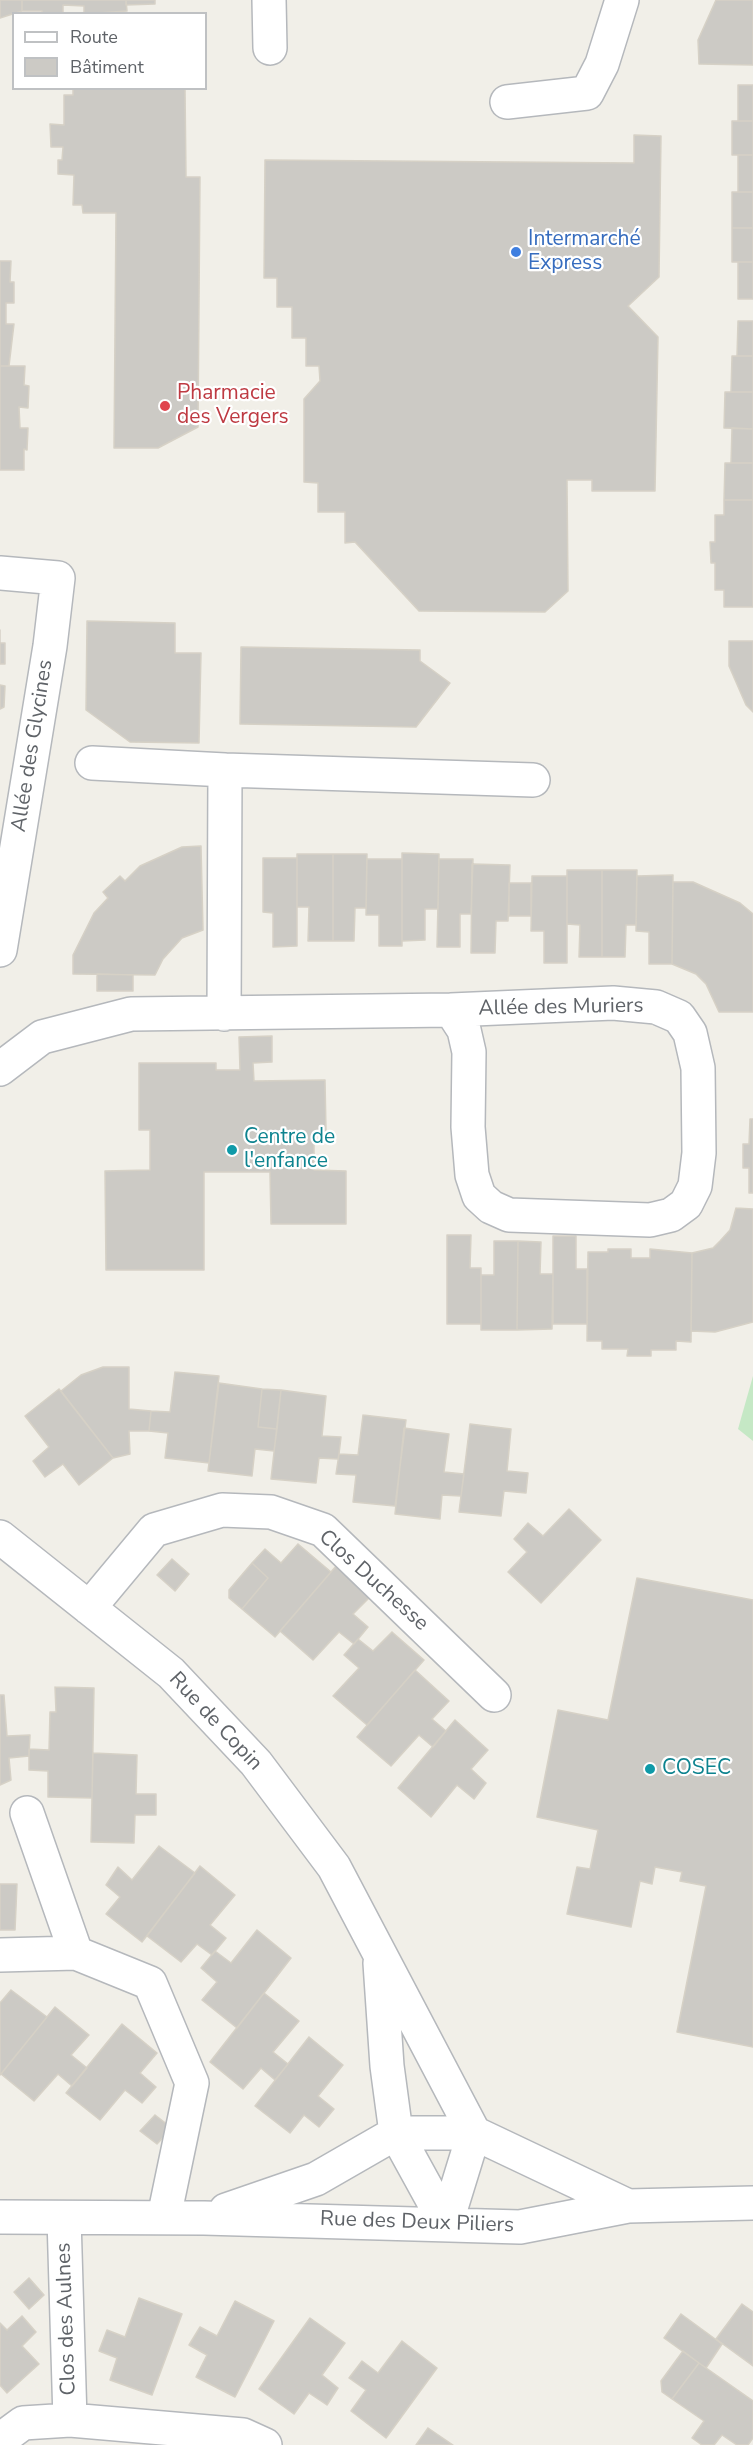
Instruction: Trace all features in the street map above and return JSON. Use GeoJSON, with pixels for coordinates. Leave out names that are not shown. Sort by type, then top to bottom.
{"type":"FeatureCollection","features":[{"type":"Feature","properties":{"kind":"street"},"geometry":{"type":"LineString","coordinates":[[268,0],[270,48]]}},
{"type":"Feature","properties":{"kind":"street"},"geometry":{"type":"LineString","coordinates":[[507,102],[587,93],[602,64],[622,0]]}},
{"type":"Feature","properties":{"kind":"street","name":"Allée des Glycines"},"geometry":{"type":"LineString","coordinates":[[0,573],[58,578],[48,658],[0,950]]}},
{"type":"Feature","properties":{"kind":"street"},"geometry":{"type":"LineString","coordinates":[[92,763],[225,770],[533,780]]}},
{"type":"Feature","properties":{"kind":"street"},"geometry":{"type":"LineString","coordinates":[[224,1014],[225,770]]}},
{"type":"Feature","properties":{"kind":"street","name":"Allée des Muriers"},"geometry":{"type":"LineString","coordinates":[[0,1069],[42,1037],[131,1014],[451,1010],[613,1003],[656,1006],[679,1017],[690,1033],[698,1068],[699,1153],[695,1186],[686,1204],[671,1215],[650,1220],[509,1215],[491,1207],[478,1196],[472,1175],[468,1127],[469,1052],[464,1030],[451,1010]]}},
{"type":"Feature","properties":{"kind":"street","name":"Clos Duchesse"},"geometry":{"type":"LineString","coordinates":[[89,1608],[154,1530],[222,1510],[271,1512],[323,1530],[494,1695]]}},
{"type":"Feature","properties":{"kind":"street","name":"Rue de Copin"},"geometry":{"type":"LineString","coordinates":[[8,1555],[89,1608],[171,1673],[256,1763],[334,1867],[474,2133]]}},
{"type":"Feature","properties":{"kind":"street"},"geometry":{"type":"LineString","coordinates":[[27,1813],[76,1953]]}},
{"type":"Feature","properties":{"kind":"street"},"geometry":{"type":"LineString","coordinates":[[380,1951],[387,2066],[396,2133],[446,2224]]}},
{"type":"Feature","properties":{"kind":"street"},"geometry":{"type":"LineString","coordinates":[[0,1955],[76,1953],[150,1983],[192,2083],[164,2217]]}},
{"type":"Feature","properties":{"kind":"street","name":"Rue des Deux Piliers"},"geometry":{"type":"LineString","coordinates":[[204,2218],[316,2179],[396,2133],[474,2133],[628,2206]]}},
{"type":"Feature","properties":{"kind":"street"},"geometry":{"type":"LineString","coordinates":[[446,2224],[474,2133]]}},
{"type":"Feature","properties":{"kind":"street","name":"Rue des Deux Piliers"},"geometry":{"type":"LineString","coordinates":[[0,2217],[164,2217],[520,2227],[628,2206],[753,2203]]}},
{"type":"Feature","properties":{"kind":"street","name":"Clos des Aulnes"},"geometry":{"type":"LineString","coordinates":[[64,2218],[70,2420]]}},
{"type":"Feature","properties":{"kind":"street","name":"Clos des Aulnes"},"geometry":{"type":"LineString","coordinates":[[0,2440],[22,2423],[70,2420],[243,2435],[265,2445]]}},
{"type":"Feature","properties":{"kind":"green space"},"geometry":{"type":"Polygon","coordinates":[[[753,1376],[753,1441],[738,1429],[753,1376]]]}},
{"type":"Feature","properties":{"kind":"building"},"geometry":{"type":"Polygon","coordinates":[[[0,0],[22,0],[22,11],[12,12],[12,14],[0,18],[0,0]]]}},
{"type":"Feature","properties":{"kind":"building"},"geometry":{"type":"Polygon","coordinates":[[[22,0],[126,0],[127,11],[84,12],[84,6],[63,5],[63,12],[22,11],[22,0]]]}},
{"type":"Feature","properties":{"kind":"building"},"geometry":{"type":"Polygon","coordinates":[[[126,0],[155,0],[155,4],[126,5],[126,0]]]}},
{"type":"Feature","properties":{"kind":"building"},"geometry":{"type":"Polygon","coordinates":[[[716,0],[753,0],[753,65],[699,64],[698,40],[716,0]]]}},
{"type":"Feature","properties":{"kind":"building"},"geometry":{"type":"Polygon","coordinates":[[[738,85],[753,85],[753,121],[738,121],[738,85]]]}},
{"type":"Feature","properties":{"kind":"building"},"geometry":{"type":"Polygon","coordinates":[[[73,90],[185,90],[186,177],[200,177],[198,427],[158,448],[114,448],[116,213],[83,213],[82,205],[73,205],[74,175],[58,174],[58,160],[62,160],[63,147],[51,147],[50,124],[64,125],[64,95],[73,95],[73,90]]]}},
{"type":"Feature","properties":{"kind":"building"},"geometry":{"type":"Polygon","coordinates":[[[732,121],[753,121],[753,155],[732,155],[732,121]]]}},
{"type":"Feature","properties":{"kind":"building"},"geometry":{"type":"Polygon","coordinates":[[[634,135],[661,136],[659,277],[628,306],[658,337],[655,491],[592,491],[592,480],[567,480],[568,591],[545,612],[419,611],[355,542],[345,543],[345,512],[318,512],[318,483],[304,482],[304,399],[320,381],[319,366],[306,366],[306,338],[292,338],[292,307],[277,307],[277,278],[264,278],[265,160],[634,163],[634,135]]]}},
{"type":"Feature","properties":{"kind":"building"},"geometry":{"type":"Polygon","coordinates":[[[738,155],[753,155],[753,192],[738,192],[738,155]]]}},
{"type":"Feature","properties":{"kind":"building"},"geometry":{"type":"Polygon","coordinates":[[[732,192],[753,192],[753,228],[732,228],[732,192]]]}},
{"type":"Feature","properties":{"kind":"building"},"geometry":{"type":"Polygon","coordinates":[[[732,228],[753,228],[753,262],[732,262],[732,228]]]}},
{"type":"Feature","properties":{"kind":"building"},"geometry":{"type":"Polygon","coordinates":[[[0,261],[11,261],[10,282],[14,282],[14,303],[6,303],[6,324],[14,324],[9,366],[0,366],[0,261]]]}},
{"type":"Feature","properties":{"kind":"building"},"geometry":{"type":"Polygon","coordinates":[[[738,262],[753,262],[753,299],[738,299],[738,262]]]}},
{"type":"Feature","properties":{"kind":"building"},"geometry":{"type":"Polygon","coordinates":[[[738,321],[753,321],[753,356],[737,356],[738,321]]]}},
{"type":"Feature","properties":{"kind":"building"},"geometry":{"type":"Polygon","coordinates":[[[732,356],[753,356],[753,392],[731,392],[732,356]]]}},
{"type":"Feature","properties":{"kind":"building"},"geometry":{"type":"Polygon","coordinates":[[[0,366],[25,366],[24,385],[29,386],[28,408],[19,407],[20,428],[28,428],[27,450],[24,449],[24,470],[0,470],[0,366]]]}},
{"type":"Feature","properties":{"kind":"building"},"geometry":{"type":"Polygon","coordinates":[[[725,392],[753,392],[753,429],[724,428],[725,392]]]}},
{"type":"Feature","properties":{"kind":"building"},"geometry":{"type":"Polygon","coordinates":[[[732,428],[753,429],[753,463],[731,463],[732,428]]]}},
{"type":"Feature","properties":{"kind":"building"},"geometry":{"type":"Polygon","coordinates":[[[725,463],[753,463],[753,500],[724,500],[725,463]]]}},
{"type":"Feature","properties":{"kind":"building"},"geometry":{"type":"Polygon","coordinates":[[[724,500],[753,500],[753,607],[724,607],[724,590],[715,590],[715,563],[711,563],[710,542],[715,542],[715,515],[724,515],[724,500]]]}},
{"type":"Feature","properties":{"kind":"building"},"geometry":{"type":"Polygon","coordinates":[[[87,621],[175,623],[175,653],[201,653],[199,743],[130,742],[86,710],[87,621]]]}},
{"type":"Feature","properties":{"kind":"building"},"geometry":{"type":"Polygon","coordinates":[[[729,641],[753,641],[753,712],[746,705],[729,666],[729,641]]]}},
{"type":"Feature","properties":{"kind":"building"},"geometry":{"type":"Polygon","coordinates":[[[0,643],[5,643],[5,664],[0,664],[0,643]]]}},
{"type":"Feature","properties":{"kind":"building"},"geometry":{"type":"Polygon","coordinates":[[[241,647],[420,650],[420,661],[450,683],[416,727],[240,724],[241,647]]]}},
{"type":"Feature","properties":{"kind":"building"},"geometry":{"type":"Polygon","coordinates":[[[0,685],[5,686],[4,707],[0,709],[0,685]]]}},
{"type":"Feature","properties":{"kind":"building"},"geometry":{"type":"Polygon","coordinates":[[[201,846],[203,930],[182,938],[163,959],[155,975],[73,974],[73,955],[94,913],[108,898],[103,892],[120,876],[125,881],[140,866],[182,847],[201,846]]]}},
{"type":"Feature","properties":{"kind":"building"},"geometry":{"type":"Polygon","coordinates":[[[402,853],[439,854],[438,909],[425,909],[425,940],[402,941],[402,853]]]}},
{"type":"Feature","properties":{"kind":"building"},"geometry":{"type":"Polygon","coordinates":[[[297,854],[333,854],[333,941],[308,941],[309,907],[297,907],[297,854]]]}},
{"type":"Feature","properties":{"kind":"building"},"geometry":{"type":"Polygon","coordinates":[[[333,854],[367,854],[366,908],[355,908],[354,941],[333,941],[333,854]]]}},
{"type":"Feature","properties":{"kind":"building"},"geometry":{"type":"Polygon","coordinates":[[[263,858],[297,858],[297,946],[273,947],[273,913],[263,912],[263,858]]]}},
{"type":"Feature","properties":{"kind":"building"},"geometry":{"type":"Polygon","coordinates":[[[367,859],[402,859],[402,946],[379,946],[379,915],[366,915],[367,859]]]}},
{"type":"Feature","properties":{"kind":"building"},"geometry":{"type":"Polygon","coordinates":[[[439,859],[473,859],[471,914],[460,914],[460,947],[437,947],[439,859]]]}},
{"type":"Feature","properties":{"kind":"building"},"geometry":{"type":"Polygon","coordinates":[[[472,864],[510,865],[508,921],[496,921],[495,953],[471,953],[472,864]]]}},
{"type":"Feature","properties":{"kind":"building"},"geometry":{"type":"Polygon","coordinates":[[[567,870],[602,870],[602,957],[579,957],[580,925],[567,924],[567,870]]]}},
{"type":"Feature","properties":{"kind":"building"},"geometry":{"type":"Polygon","coordinates":[[[602,870],[637,870],[636,925],[626,925],[625,957],[602,957],[602,870]]]}},
{"type":"Feature","properties":{"kind":"building"},"geometry":{"type":"Polygon","coordinates":[[[673,875],[672,964],[649,964],[649,932],[636,931],[637,876],[673,875]]]}},
{"type":"Feature","properties":{"kind":"building"},"geometry":{"type":"Polygon","coordinates":[[[532,876],[567,876],[567,963],[544,963],[544,931],[531,931],[532,876]]]}},
{"type":"Feature","properties":{"kind":"building"},"geometry":{"type":"Polygon","coordinates":[[[673,882],[693,882],[740,903],[753,914],[753,1012],[719,1012],[706,984],[696,974],[672,964],[673,882]]]}},
{"type":"Feature","properties":{"kind":"building"},"geometry":{"type":"Polygon","coordinates":[[[509,883],[531,883],[531,916],[509,916],[509,883]]]}},
{"type":"Feature","properties":{"kind":"building"},"geometry":{"type":"Polygon","coordinates":[[[97,974],[133,975],[133,991],[97,991],[97,974]]]}},
{"type":"Feature","properties":{"kind":"building","name":"Centre de l'enfance"},"geometry":{"type":"Polygon","coordinates":[[[272,1036],[272,1062],[253,1063],[254,1081],[325,1080],[326,1131],[314,1131],[314,1170],[346,1171],[346,1224],[271,1224],[270,1172],[204,1172],[204,1270],[106,1270],[105,1171],[150,1170],[150,1130],[139,1130],[139,1063],[216,1063],[216,1070],[240,1070],[239,1037],[272,1036]]]}},
{"type":"Feature","properties":{"kind":"building"},"geometry":{"type":"Polygon","coordinates":[[[750,1119],[753,1119],[753,1193],[749,1193],[749,1168],[743,1168],[743,1144],[749,1144],[750,1119]]]}},
{"type":"Feature","properties":{"kind":"building"},"geometry":{"type":"Polygon","coordinates":[[[736,1208],[753,1209],[753,1322],[715,1332],[691,1331],[692,1253],[713,1248],[720,1241],[730,1230],[736,1208]]]}},
{"type":"Feature","properties":{"kind":"building"},"geometry":{"type":"Polygon","coordinates":[[[447,1235],[471,1235],[470,1268],[481,1268],[481,1324],[447,1324],[447,1235]]]}},
{"type":"Feature","properties":{"kind":"building"},"geometry":{"type":"Polygon","coordinates":[[[553,1236],[576,1236],[576,1269],[587,1269],[587,1324],[553,1324],[553,1236]]]}},
{"type":"Feature","properties":{"kind":"building"},"geometry":{"type":"Polygon","coordinates":[[[494,1241],[518,1241],[517,1330],[481,1330],[481,1275],[494,1275],[494,1241]]]}},
{"type":"Feature","properties":{"kind":"building"},"geometry":{"type":"Polygon","coordinates":[[[518,1241],[541,1242],[540,1274],[553,1274],[552,1329],[517,1330],[518,1241]]]}},
{"type":"Feature","properties":{"kind":"building"},"geometry":{"type":"Polygon","coordinates":[[[608,1249],[631,1249],[631,1258],[650,1258],[650,1249],[692,1253],[691,1342],[676,1341],[676,1350],[651,1350],[651,1356],[627,1356],[628,1349],[602,1349],[602,1341],[587,1341],[588,1252],[608,1252],[608,1249]]]}},
{"type":"Feature","properties":{"kind":"building"},"geometry":{"type":"Polygon","coordinates":[[[103,1367],[129,1367],[129,1409],[151,1411],[149,1431],[129,1431],[130,1454],[113,1458],[61,1391],[81,1375],[103,1367]]]}},
{"type":"Feature","properties":{"kind":"building"},"geometry":{"type":"Polygon","coordinates":[[[175,1372],[219,1376],[209,1463],[165,1458],[168,1433],[149,1431],[151,1411],[170,1412],[175,1372]]]}},
{"type":"Feature","properties":{"kind":"building"},"geometry":{"type":"Polygon","coordinates":[[[219,1383],[262,1389],[258,1427],[277,1429],[274,1451],[255,1449],[252,1476],[208,1471],[219,1383]]]}},
{"type":"Feature","properties":{"kind":"building"},"geometry":{"type":"Polygon","coordinates":[[[59,1389],[113,1458],[79,1485],[63,1464],[45,1477],[33,1461],[49,1447],[25,1416],[59,1389]]]}},
{"type":"Feature","properties":{"kind":"building"},"geometry":{"type":"Polygon","coordinates":[[[262,1389],[281,1390],[277,1429],[258,1427],[262,1389]]]}},
{"type":"Feature","properties":{"kind":"building"},"geometry":{"type":"Polygon","coordinates":[[[281,1390],[326,1396],[322,1436],[341,1437],[338,1459],[319,1458],[316,1483],[271,1479],[281,1390]]]}},
{"type":"Feature","properties":{"kind":"building"},"geometry":{"type":"Polygon","coordinates":[[[363,1415],[406,1420],[395,1506],[353,1502],[356,1475],[336,1474],[339,1454],[358,1455],[363,1415]]]}},
{"type":"Feature","properties":{"kind":"building"},"geometry":{"type":"Polygon","coordinates":[[[470,1424],[511,1429],[507,1471],[528,1473],[526,1493],[504,1491],[501,1516],[459,1512],[470,1424]]]}},
{"type":"Feature","properties":{"kind":"building"},"geometry":{"type":"Polygon","coordinates":[[[404,1428],[449,1434],[444,1472],[464,1474],[461,1496],[442,1495],[440,1519],[395,1514],[404,1428]]]}},
{"type":"Feature","properties":{"kind":"building"},"geometry":{"type":"Polygon","coordinates":[[[569,1509],[601,1540],[541,1603],[508,1572],[527,1552],[514,1539],[528,1523],[543,1536],[569,1509]]]}},
{"type":"Feature","properties":{"kind":"building"},"geometry":{"type":"Polygon","coordinates":[[[298,1544],[331,1572],[275,1637],[242,1609],[268,1578],[252,1563],[265,1549],[281,1563],[298,1544]]]}},
{"type":"Feature","properties":{"kind":"building"},"geometry":{"type":"Polygon","coordinates":[[[172,1559],[189,1574],[175,1591],[157,1575],[172,1559]]]}},
{"type":"Feature","properties":{"kind":"building"},"geometry":{"type":"Polygon","coordinates":[[[252,1563],[268,1578],[242,1609],[229,1598],[229,1590],[252,1563]]]}},
{"type":"Feature","properties":{"kind":"building"},"geometry":{"type":"Polygon","coordinates":[[[337,1565],[371,1596],[353,1614],[368,1627],[354,1644],[339,1632],[313,1660],[280,1631],[337,1565]]]}},
{"type":"Feature","properties":{"kind":"building","name":"COSEC"},"geometry":{"type":"Polygon","coordinates":[[[637,1578],[753,1600],[753,2047],[677,2032],[706,1886],[680,1881],[682,1872],[655,1867],[652,1884],[640,1881],[631,1927],[567,1914],[577,1867],[590,1869],[598,1830],[537,1817],[558,1710],[608,1720],[637,1578]]]}},
{"type":"Feature","properties":{"kind":"building"},"geometry":{"type":"Polygon","coordinates":[[[392,1632],[424,1660],[367,1725],[333,1696],[359,1668],[344,1655],[358,1639],[373,1651],[392,1632]]]}},
{"type":"Feature","properties":{"kind":"building"},"geometry":{"type":"Polygon","coordinates":[[[415,1670],[449,1701],[432,1719],[446,1731],[433,1747],[419,1735],[391,1766],[357,1737],[415,1670]]]}},
{"type":"Feature","properties":{"kind":"building"},"geometry":{"type":"Polygon","coordinates":[[[55,1687],[94,1688],[92,1798],[48,1797],[48,1771],[29,1770],[29,1749],[49,1750],[50,1712],[56,1712],[55,1687]]]}},
{"type":"Feature","properties":{"kind":"building"},"geometry":{"type":"Polygon","coordinates":[[[0,1695],[4,1695],[7,1736],[30,1735],[29,1756],[9,1758],[11,1780],[0,1785],[0,1695]]]}},
{"type":"Feature","properties":{"kind":"building"},"geometry":{"type":"Polygon","coordinates":[[[455,1720],[488,1750],[471,1769],[486,1783],[474,1799],[457,1785],[431,1817],[398,1788],[455,1720]]]}},
{"type":"Feature","properties":{"kind":"building"},"geometry":{"type":"Polygon","coordinates":[[[93,1753],[137,1755],[136,1794],[156,1794],[156,1815],[135,1815],[134,1843],[91,1842],[93,1753]]]}},
{"type":"Feature","properties":{"kind":"building"},"geometry":{"type":"Polygon","coordinates":[[[159,1846],[195,1873],[142,1942],[106,1914],[120,1897],[106,1885],[118,1867],[132,1880],[159,1846]]]}},
{"type":"Feature","properties":{"kind":"building"},"geometry":{"type":"Polygon","coordinates":[[[200,1866],[235,1895],[210,1925],[226,1938],[212,1955],[197,1944],[181,1962],[147,1936],[200,1866]]]}},
{"type":"Feature","properties":{"kind":"building"},"geometry":{"type":"Polygon","coordinates":[[[0,1884],[17,1884],[15,1930],[0,1930],[0,1884]]]}},
{"type":"Feature","properties":{"kind":"building"},"geometry":{"type":"Polygon","coordinates":[[[257,1930],[291,1958],[237,2028],[202,2000],[217,1982],[201,1968],[215,1951],[231,1963],[257,1930]]]}},
{"type":"Feature","properties":{"kind":"building"},"geometry":{"type":"Polygon","coordinates":[[[11,1990],[47,2017],[0,2075],[0,2003],[11,1990]]]}},
{"type":"Feature","properties":{"kind":"building"},"geometry":{"type":"Polygon","coordinates":[[[264,1993],[299,2021],[273,2052],[288,2064],[275,2080],[261,2068],[243,2089],[210,2062],[264,1993]]]}},
{"type":"Feature","properties":{"kind":"building"},"geometry":{"type":"Polygon","coordinates":[[[55,2007],[89,2035],[71,2055],[87,2068],[72,2086],[58,2074],[34,2101],[1,2074],[55,2007]]]}},
{"type":"Feature","properties":{"kind":"building"},"geometry":{"type":"Polygon","coordinates":[[[122,2024],[157,2053],[140,2073],[156,2087],[142,2103],[125,2090],[100,2120],[66,2093],[122,2024]]]}},
{"type":"Feature","properties":{"kind":"building"},"geometry":{"type":"Polygon","coordinates":[[[309,2037],[343,2065],[318,2096],[334,2109],[319,2127],[304,2115],[290,2133],[255,2106],[309,2037]]]}},
{"type":"Feature","properties":{"kind":"building"},"geometry":{"type":"Polygon","coordinates":[[[155,2115],[172,2128],[157,2144],[140,2131],[155,2115]]]}},
{"type":"Feature","properties":{"kind":"building"},"geometry":{"type":"Polygon","coordinates":[[[29,2278],[44,2295],[29,2309],[14,2292],[29,2278]]]}},
{"type":"Feature","properties":{"kind":"building"},"geometry":{"type":"Polygon","coordinates":[[[139,2298],[182,2314],[152,2395],[110,2380],[117,2358],[99,2351],[107,2330],[125,2337],[139,2298]]]}},
{"type":"Feature","properties":{"kind":"building"},"geometry":{"type":"Polygon","coordinates":[[[235,2301],[274,2321],[235,2397],[196,2377],[207,2355],[189,2345],[200,2327],[217,2336],[235,2301]]]}},
{"type":"Feature","properties":{"kind":"building"},"geometry":{"type":"Polygon","coordinates":[[[742,2304],[753,2312],[753,2366],[716,2339],[742,2304]]]}},
{"type":"Feature","properties":{"kind":"building"},"geometry":{"type":"Polygon","coordinates":[[[681,2314],[722,2344],[706,2368],[664,2338],[681,2314]]]}},
{"type":"Feature","properties":{"kind":"building"},"geometry":{"type":"Polygon","coordinates":[[[22,2316],[36,2332],[22,2346],[39,2364],[7,2393],[0,2385],[0,2323],[7,2330],[22,2316]]]}},
{"type":"Feature","properties":{"kind":"building"},"geometry":{"type":"Polygon","coordinates":[[[310,2318],[345,2343],[322,2375],[338,2388],[327,2405],[309,2393],[294,2414],[259,2389],[310,2318]]]}},
{"type":"Feature","properties":{"kind":"building"},"geometry":{"type":"Polygon","coordinates":[[[402,2341],[437,2368],[386,2438],[351,2411],[366,2390],[349,2378],[362,2361],[378,2373],[402,2341]]]}},
{"type":"Feature","properties":{"kind":"building"},"geometry":{"type":"Polygon","coordinates":[[[683,2351],[699,2363],[672,2399],[662,2392],[661,2381],[683,2351]]]}},
{"type":"Feature","properties":{"kind":"building"},"geometry":{"type":"Polygon","coordinates":[[[699,2363],[753,2401],[753,2438],[748,2445],[737,2445],[722,2435],[714,2445],[702,2445],[692,2438],[704,2421],[672,2399],[699,2363]]]}},
{"type":"Feature","properties":{"kind":"building"},"geometry":{"type":"Polygon","coordinates":[[[428,2428],[453,2445],[416,2445],[428,2428]]]}},
{"type":"Feature","properties":{"kind":"place","name":"Intermarché Express"},"geometry":{"type":"Point","coordinates":[516,252]}},
{"type":"Feature","properties":{"kind":"place","name":"Pharmacie des Vergers"},"geometry":{"type":"Point","coordinates":[165,406]}},
{"type":"Feature","properties":{"kind":"place","name":"Centre de l'enfance"},"geometry":{"type":"Point","coordinates":[232,1150]}},
{"type":"Feature","properties":{"kind":"place","name":"COSEC"},"geometry":{"type":"Point","coordinates":[650,1769]}}]}
